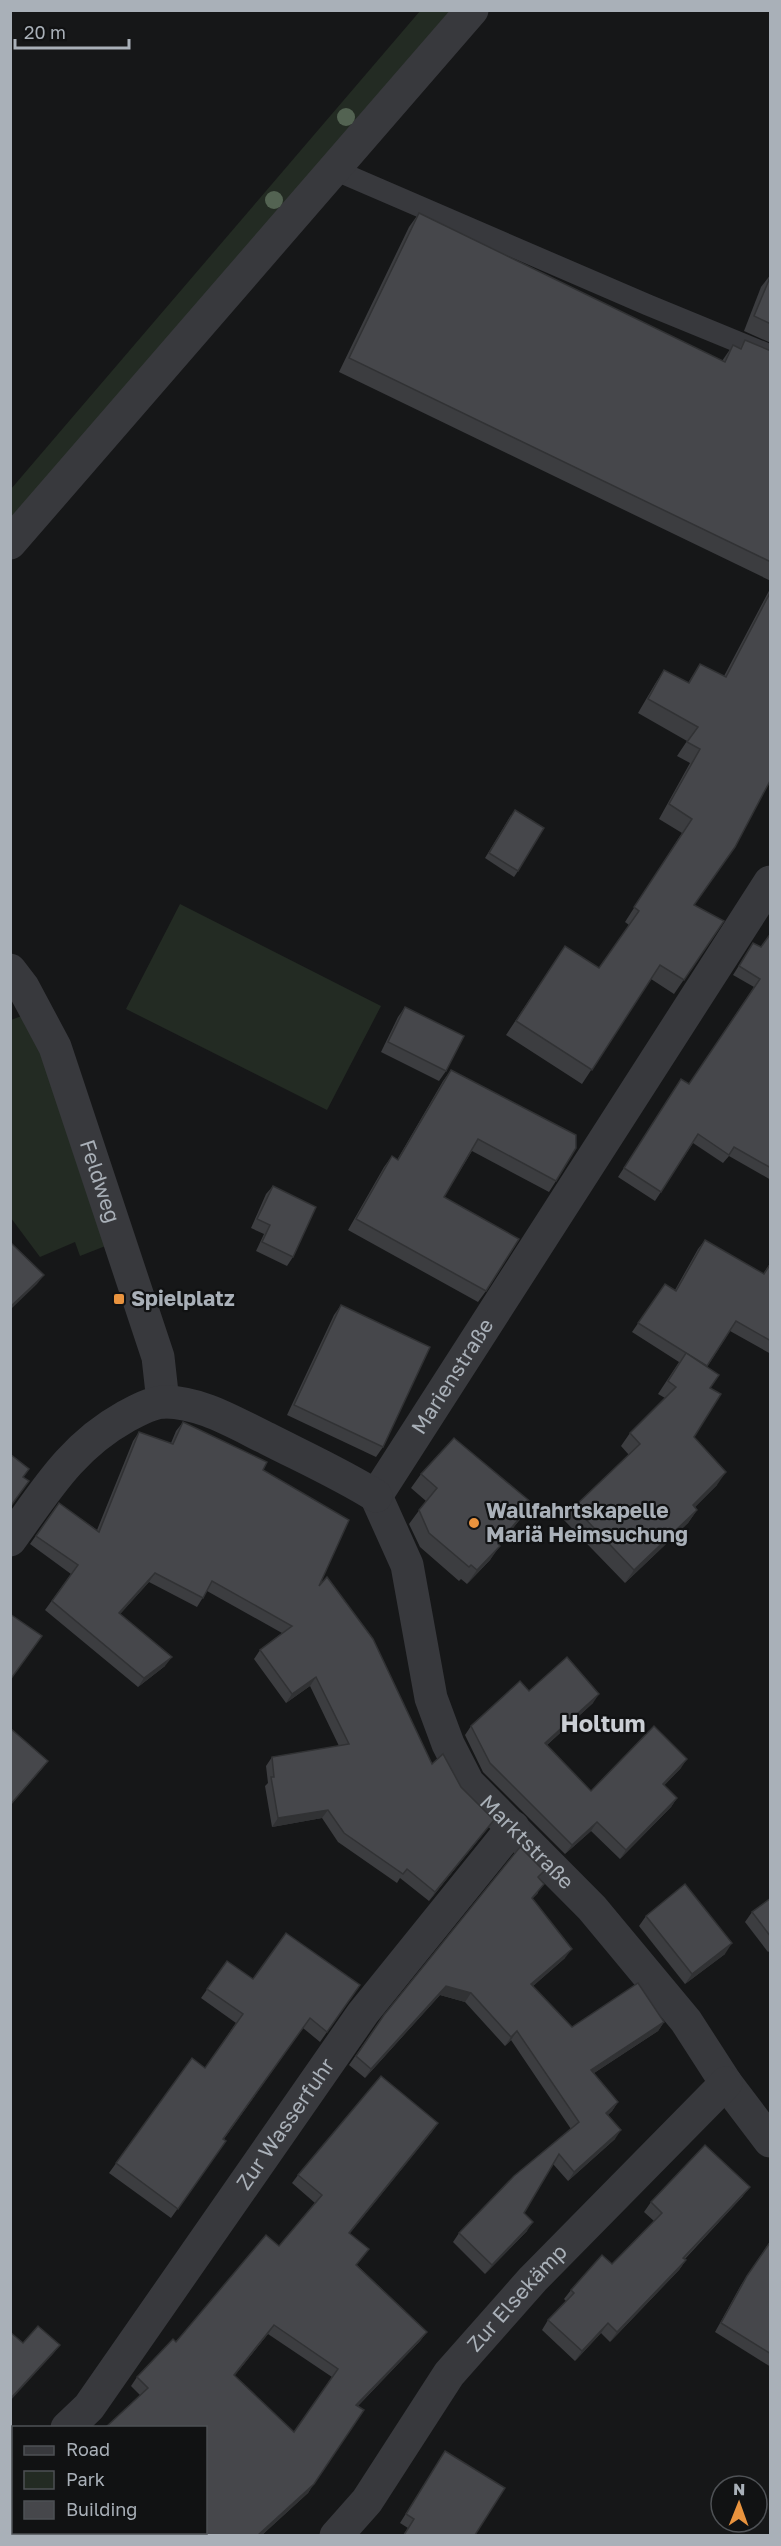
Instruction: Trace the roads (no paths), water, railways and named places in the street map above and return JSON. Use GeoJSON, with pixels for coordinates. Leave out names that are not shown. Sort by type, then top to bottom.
{"type":"FeatureCollection","features":[{"type":"Feature","properties":{"kind":"street"},"geometry":{"type":"LineString","coordinates":[[10,543],[472,10]]}},
{"type":"Feature","properties":{"kind":"street","name":"Marienstraße"},"geometry":{"type":"LineString","coordinates":[[376,1496],[771,882]]}},
{"type":"Feature","properties":{"kind":"street","name":"Feldweg"},"geometry":{"type":"LineString","coordinates":[[10,970],[23,987],[55,1047],[158,1357],[163,1402]]}},
{"type":"Feature","properties":{"kind":"street"},"geometry":{"type":"LineString","coordinates":[[10,1540],[64,1464],[104,1429],[141,1408],[163,1402],[192,1407],[222,1416],[350,1480],[376,1496]]}},
{"type":"Feature","properties":{"kind":"street","name":"Marktstraße"},"geometry":{"type":"LineString","coordinates":[[376,1496],[407,1565],[431,1698],[448,1744],[468,1783],[592,1908],[686,2021],[726,2083],[771,2141]]}},
{"type":"Feature","properties":{"kind":"street","name":"Zur Wasserfuhr"},"geometry":{"type":"LineString","coordinates":[[68,2426],[89,2407],[363,2013],[513,1827]]}},
{"type":"Feature","properties":{"kind":"street","name":"Zur Elsekämp"},"geometry":{"type":"LineString","coordinates":[[336,2535],[367,2501],[449,2374],[533,2279],[726,2083]]}},
{"type":"Feature","properties":{"kind":"lane"},"geometry":{"type":"LineString","coordinates":[[335,170],[648,305],[771,354]]}},
{"type":"Feature","properties":{"kind":"place","name":"Spielplatz"},"geometry":{"type":"Point","coordinates":[119,1299]}},
{"type":"Feature","properties":{"kind":"place","name":"Wallfahrtskapelle Mariä Heimsuchung"},"geometry":{"type":"Point","coordinates":[474,1523]}},
{"type":"Feature","properties":{"kind":"district","name":"Holtum"},"geometry":{"type":"Point","coordinates":[603,1724]}}]}
